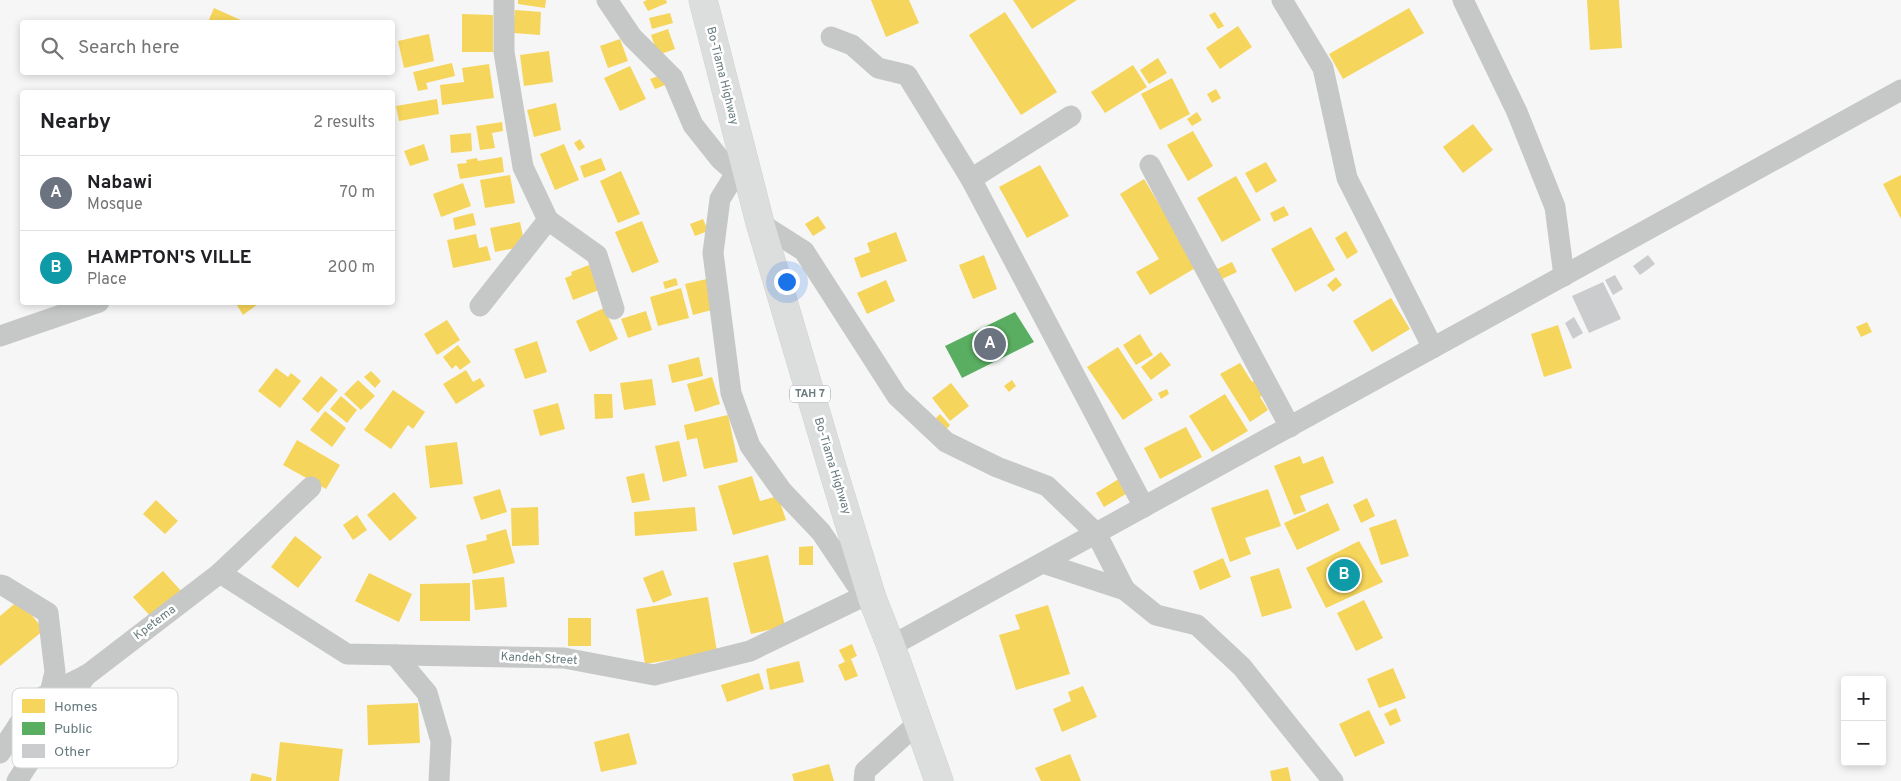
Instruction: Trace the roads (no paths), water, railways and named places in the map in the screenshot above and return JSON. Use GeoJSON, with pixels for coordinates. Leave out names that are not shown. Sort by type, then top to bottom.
{"type":"FeatureCollection","features":[{"type":"Feature","properties":{"kind":"highway","name":"Bo-Tiama Highway"},"geometry":{"type":"LineString","coordinates":[[703,0],[741,170],[760,223],[868,597],[891,646],[939,781]]}},
{"type":"Feature","properties":{"kind":"street"},"geometry":{"type":"LineString","coordinates":[[504,0],[504,52],[523,167],[548,220],[597,255],[614,309]]}},
{"type":"Feature","properties":{"kind":"street"},"geometry":{"type":"LineString","coordinates":[[606,0],[632,37],[672,78],[694,125],[720,159],[741,170],[720,199],[713,253],[731,393],[750,446],[782,491],[821,532],[868,597]]}},
{"type":"Feature","properties":{"kind":"street"},"geometry":{"type":"LineString","coordinates":[[1282,0],[1323,68],[1347,178],[1433,348]]}},
{"type":"Feature","properties":{"kind":"street"},"geometry":{"type":"LineString","coordinates":[[1463,0],[1517,112],[1555,208],[1564,276]]}},
{"type":"Feature","properties":{"kind":"street"},"geometry":{"type":"LineString","coordinates":[[831,37],[852,45],[878,68],[907,76],[971,178],[1144,507]]}},
{"type":"Feature","properties":{"kind":"street"},"geometry":{"type":"LineString","coordinates":[[891,646],[1901,90]]}},
{"type":"Feature","properties":{"kind":"street"},"geometry":{"type":"LineString","coordinates":[[971,178],[1071,116]]}},
{"type":"Feature","properties":{"kind":"street"},"geometry":{"type":"LineString","coordinates":[[1150,165],[1290,427]]}},
{"type":"Feature","properties":{"kind":"street"},"geometry":{"type":"LineString","coordinates":[[480,306],[548,220]]}},
{"type":"Feature","properties":{"kind":"street"},"geometry":{"type":"LineString","coordinates":[[760,223],[804,251],[897,396],[946,442],[997,468],[1047,486],[1096,533],[1125,590]]}},
{"type":"Feature","properties":{"kind":"street"},"geometry":{"type":"LineString","coordinates":[[0,336],[90,305]]}},
{"type":"Feature","properties":{"kind":"street","name":"Kpetema"},"geometry":{"type":"LineString","coordinates":[[60,688],[87,675],[220,573],[310,487]]}},
{"type":"Feature","properties":{"kind":"street"},"geometry":{"type":"LineString","coordinates":[[1043,563],[1125,590],[1156,615],[1197,625],[1242,667],[1333,781]]}},
{"type":"Feature","properties":{"kind":"street","name":"Kandeh Street"},"geometry":{"type":"LineString","coordinates":[[220,573],[347,654],[564,658],[654,675],[750,651],[868,597]]}},
{"type":"Feature","properties":{"kind":"street"},"geometry":{"type":"LineString","coordinates":[[0,585],[48,613],[55,672],[51,688]]}},
{"type":"Feature","properties":{"kind":"street"},"geometry":{"type":"LineString","coordinates":[[395,655],[426,694],[441,741],[439,781]]}},
{"type":"Feature","properties":{"kind":"street"},"geometry":{"type":"LineString","coordinates":[[78,688],[87,675]]}},
{"type":"Feature","properties":{"kind":"street"},"geometry":{"type":"LineString","coordinates":[[864,781],[866,771],[918,722]]}},
{"type":"Feature","properties":{"kind":"street","name":"Kpetema"},"geometry":{"type":"LineString","coordinates":[[0,753],[12,735]]}},
{"type":"Feature","properties":{"kind":"street"},"geometry":{"type":"LineString","coordinates":[[17,781],[26,768]]}},
{"type":"Feature","properties":{"kind":"place","name":"Nabawi"},"geometry":{"type":"Point","coordinates":[990,344]}},
{"type":"Feature","properties":{"kind":"place","name":"HAMPTON'S VILLE"},"geometry":{"type":"Point","coordinates":[1344,575]}}]}
